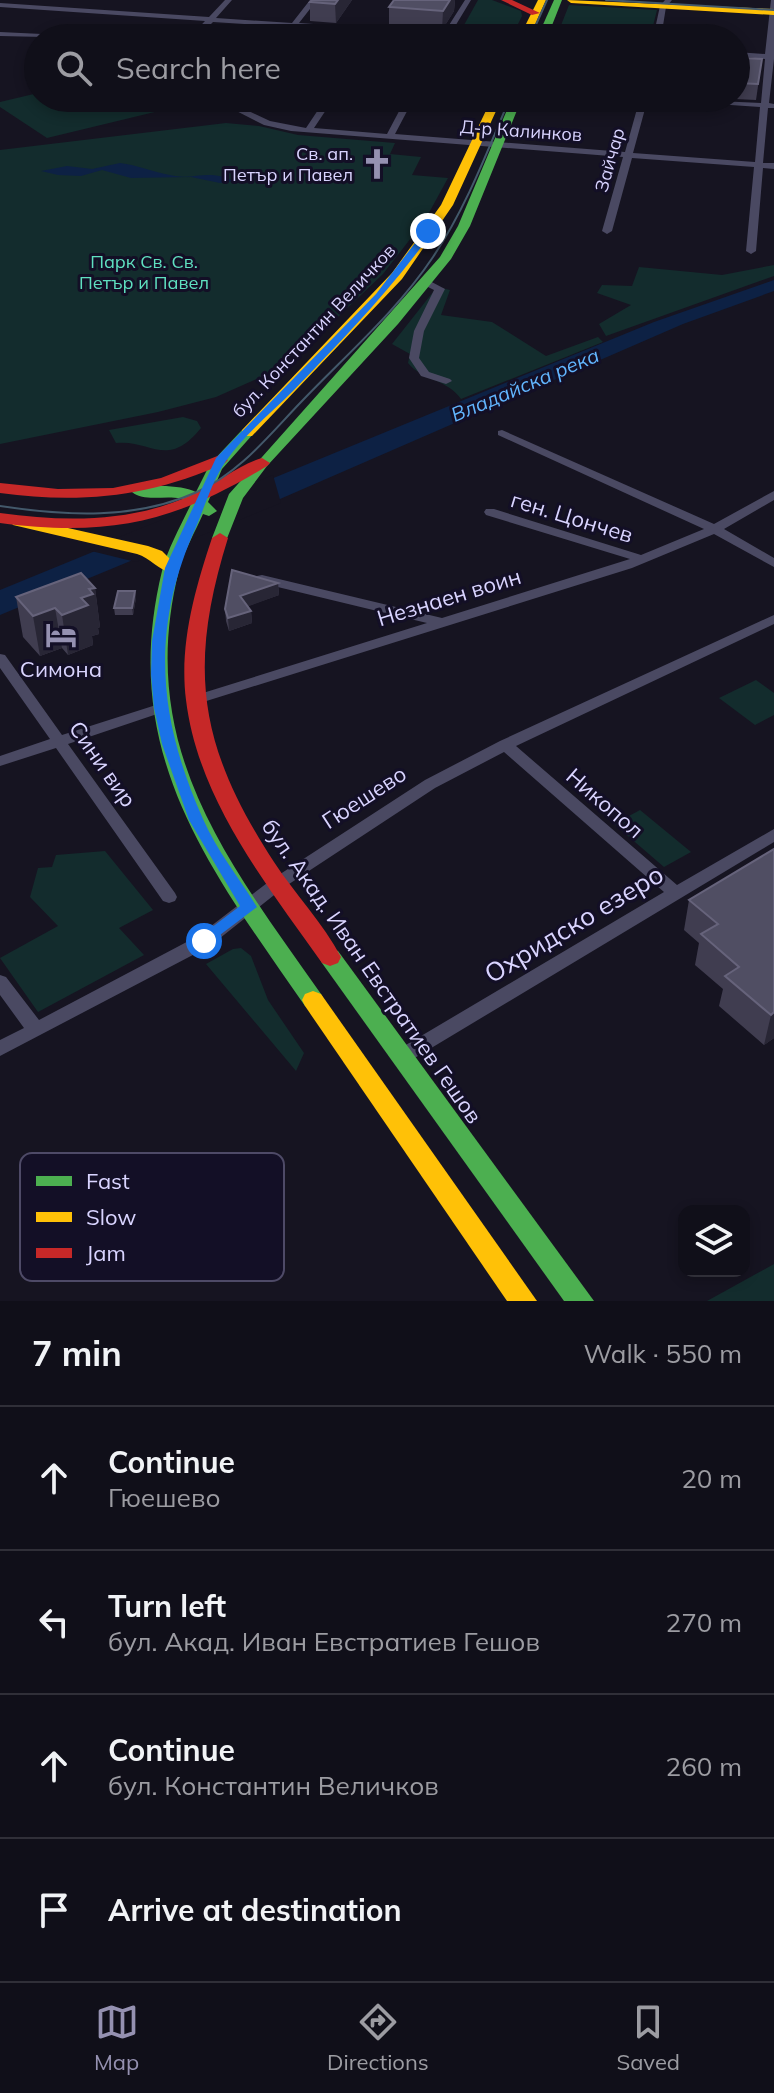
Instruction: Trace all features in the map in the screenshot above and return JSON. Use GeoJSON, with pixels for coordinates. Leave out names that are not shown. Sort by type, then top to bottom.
{"type":"FeatureCollection","features":[{"type":"Feature","properties":{"kind":"main road"},"geometry":{"type":"LineString","coordinates":[[505,0],[538,7]]}},
{"type":"Feature","properties":{"kind":"main road"},"geometry":{"type":"LineString","coordinates":[[548,24],[558,0]]}},
{"type":"Feature","properties":{"kind":"main road"},"geometry":{"type":"LineString","coordinates":[[571,0],[773,8]]}},
{"type":"Feature","properties":{"kind":"main road","name":"бул. Константин Величков"},"geometry":{"type":"LineString","coordinates":[[220,460],[397,276],[439,218],[490,112]]}},
{"type":"Feature","properties":{"kind":"main road"},"geometry":{"type":"LineString","coordinates":[[19,522],[107,525],[160,516],[200,501],[262,463],[456,251],[511,112]]}},
{"type":"Feature","properties":{"kind":"main road"},"geometry":{"type":"LineString","coordinates":[[140,492],[220,460]]}},
{"type":"Feature","properties":{"kind":"main road"},"geometry":{"type":"LineString","coordinates":[[220,460],[171,568],[158,641],[161,708],[176,769],[196,820],[230,881],[523,1301]]}},
{"type":"Feature","properties":{"kind":"main road","name":"бул. Акад. Иван Евстратиев Гешов"},"geometry":{"type":"LineString","coordinates":[[262,463],[235,497],[203,587],[195,634],[195,700],[203,737],[221,785],[238,821],[277,884],[580,1301]]}},
{"type":"Feature","properties":{"kind":"main road"},"geometry":{"type":"LineString","coordinates":[[0,488],[79,498],[140,492],[188,493],[207,506],[213,519],[217,543]]}},
{"type":"Feature","properties":{"kind":"main road"},"geometry":{"type":"LineString","coordinates":[[0,518],[142,550],[156,555],[171,568]]}},
{"type":"Feature","properties":{"kind":"street"},"geometry":{"type":"LineString","coordinates":[[206,24],[229,0]]}},
{"type":"Feature","properties":{"kind":"street"},"geometry":{"type":"LineString","coordinates":[[294,24],[314,0]]}},
{"type":"Feature","properties":{"kind":"street"},"geometry":{"type":"LineString","coordinates":[[454,24],[468,0]]}},
{"type":"Feature","properties":{"kind":"street"},"geometry":{"type":"LineString","coordinates":[[659,24],[663,2]]}},
{"type":"Feature","properties":{"kind":"street"},"geometry":{"type":"LineString","coordinates":[[0,5],[279,24]]}},
{"type":"Feature","properties":{"kind":"street"},"geometry":{"type":"LineString","coordinates":[[130,14],[137,7]]}},
{"type":"Feature","properties":{"kind":"street"},"geometry":{"type":"LineString","coordinates":[[751,251],[770,106],[773,8]]}},
{"type":"Feature","properties":{"kind":"street"},"geometry":{"type":"LineString","coordinates":[[3,33],[24,34]]}},
{"type":"Feature","properties":{"kind":"street"},"geometry":{"type":"LineString","coordinates":[[750,55],[772,56]]}},
{"type":"Feature","properties":{"kind":"street"},"geometry":{"type":"LineString","coordinates":[[750,105],[770,106]]}},
{"type":"Feature","properties":{"kind":"street","name":"Д-р Калинков"},"geometry":{"type":"LineString","coordinates":[[248,112],[267,123],[308,131],[774,166]]}},
{"type":"Feature","properties":{"kind":"street"},"geometry":{"type":"LineString","coordinates":[[308,131],[321,112]]}},
{"type":"Feature","properties":{"kind":"street"},"geometry":{"type":"LineString","coordinates":[[389,137],[402,112]]}},
{"type":"Feature","properties":{"kind":"street","name":"Зайчар"},"geometry":{"type":"LineString","coordinates":[[607,231],[640,112]]}},
{"type":"Feature","properties":{"kind":"street"},"geometry":{"type":"LineString","coordinates":[[426,282],[440,289],[414,345],[414,358],[419,369],[446,381]]}},
{"type":"Feature","properties":{"kind":"street"},"geometry":{"type":"LineString","coordinates":[[502,433],[715,529],[774,563]]}},
{"type":"Feature","properties":{"kind":"street","name":"Незнаен воин"},"geometry":{"type":"LineString","coordinates":[[195,700],[642,559],[715,529],[774,495]]}},
{"type":"Feature","properties":{"kind":"street","name":"ген. Цончев"},"geometry":{"type":"LineString","coordinates":[[490,512],[642,559]]}},
{"type":"Feature","properties":{"kind":"street"},"geometry":{"type":"LineString","coordinates":[[250,576],[441,622]]}},
{"type":"Feature","properties":{"kind":"street","name":"Гюешево"},"geometry":{"type":"LineString","coordinates":[[0,1049],[204,941],[277,884],[400,801],[505,745],[774,619]]}},
{"type":"Feature","properties":{"kind":"street","name":"Сини вир"},"geometry":{"type":"LineString","coordinates":[[0,658],[169,897]]}},
{"type":"Feature","properties":{"kind":"street"},"geometry":{"type":"LineString","coordinates":[[0,761],[161,708]]}},
{"type":"Feature","properties":{"kind":"street","name":"Никопол"},"geometry":{"type":"LineString","coordinates":[[505,745],[676,893]]}},
{"type":"Feature","properties":{"kind":"street","name":"Охридско езеро"},"geometry":{"type":"LineString","coordinates":[[401,1057],[774,835]]}},
{"type":"Feature","properties":{"kind":"street"},"geometry":{"type":"LineString","coordinates":[[0,982],[36,1030]]}},
{"type":"Feature","properties":{"kind":"green space"},"geometry":{"type":"Polygon","coordinates":[[[478,0],[492,0],[521,11],[522,16],[518,24],[465,24],[478,0]]]}},
{"type":"Feature","properties":{"kind":"green space"},"geometry":{"type":"Polygon","coordinates":[[[569,5],[657,10],[654,24],[562,24],[569,5]]]}},
{"type":"Feature","properties":{"kind":"green space"},"geometry":{"type":"Polygon","coordinates":[[[24,96],[24,112],[155,112],[47,138],[0,107],[0,102],[24,96]]]}},
{"type":"Feature","properties":{"kind":"green space","name":"Парк Св. Св. Петър и Павел"},"geometry":{"type":"Polygon","coordinates":[[[226,123],[259,126],[298,135],[395,143],[390,154],[421,157],[412,175],[448,178],[425,220],[383,274],[272,380],[259,378],[216,397],[158,412],[0,444],[0,150],[226,123]]]}},
{"type":"Feature","properties":{"kind":"green space"},"geometry":{"type":"Polygon","coordinates":[[[774,265],[774,276],[606,336],[599,324],[631,305],[597,293],[602,285],[632,286],[639,267],[722,275],[774,265]]]}},
{"type":"Feature","properties":{"kind":"green space"},"geometry":{"type":"Polygon","coordinates":[[[437,287],[450,290],[441,315],[492,322],[546,356],[598,337],[603,342],[461,399],[449,387],[414,369],[408,363],[410,354],[392,344],[437,287]]]}},
{"type":"Feature","properties":{"kind":"green space"},"geometry":{"type":"Polygon","coordinates":[[[183,417],[197,421],[201,428],[189,441],[168,450],[116,443],[109,430],[183,417]]]}},
{"type":"Feature","properties":{"kind":"green space"},"geometry":{"type":"Polygon","coordinates":[[[756,680],[774,693],[774,715],[755,725],[719,698],[756,680]]]}},
{"type":"Feature","properties":{"kind":"green space"},"geometry":{"type":"Polygon","coordinates":[[[640,810],[691,852],[664,867],[614,824],[640,810]]]}},
{"type":"Feature","properties":{"kind":"green space"},"geometry":{"type":"Polygon","coordinates":[[[105,851],[153,910],[119,928],[144,955],[38,1012],[0,958],[58,926],[30,897],[38,868],[52,867],[56,855],[105,851]]]}},
{"type":"Feature","properties":{"kind":"green space"},"geometry":{"type":"Polygon","coordinates":[[[241,948],[251,956],[268,1000],[304,1053],[296,1071],[206,964],[233,949],[241,948]]]}},
{"type":"Feature","properties":{"kind":"green space"},"geometry":{"type":"Polygon","coordinates":[[[774,1264],[774,1301],[707,1301],[774,1264]]]}},
{"type":"Feature","properties":{"kind":"water"},"geometry":{"type":"Polygon","coordinates":[[[120,163],[164,174],[216,175],[234,181],[220,183],[191,177],[131,178],[102,170],[81,176],[41,171],[67,166],[92,169],[120,163]]]}},
{"type":"Feature","properties":{"kind":"water","name":"Владайска река"},"geometry":{"type":"Polygon","coordinates":[[[774,280],[774,291],[683,324],[280,499],[0,615],[0,590],[654,322],[774,280]]]}},
{"type":"Feature","properties":{"kind":"pier"},"geometry":{"type":"Polygon","coordinates":[[[273,475],[281,503],[136,562],[87,550],[273,475]]]}},
{"type":"Feature","properties":{"kind":"building"},"geometry":{"type":"Polygon","coordinates":[[[338,0],[335,4],[310,2],[338,0]]]}},
{"type":"Feature","properties":{"kind":"building"},"geometry":{"type":"Polygon","coordinates":[[[394,0],[450,0],[443,11],[389,7],[394,0]]]}},
{"type":"Feature","properties":{"kind":"building"},"geometry":{"type":"Polygon","coordinates":[[[750,58],[762,59],[758,84],[750,84],[750,58]]]}},
{"type":"Feature","properties":{"kind":"building"},"geometry":{"type":"Polygon","coordinates":[[[232,570],[278,583],[240,596],[251,611],[228,618],[225,609],[232,570]]]}},
{"type":"Feature","properties":{"kind":"building"},"geometry":{"type":"Polygon","coordinates":[[[81,573],[95,588],[89,589],[93,594],[81,598],[88,605],[62,615],[55,608],[33,616],[16,597],[81,573]]]}},
{"type":"Feature","properties":{"kind":"building"},"geometry":{"type":"Polygon","coordinates":[[[118,591],[135,591],[132,608],[114,608],[118,591]]]}},
{"type":"Feature","properties":{"kind":"building"},"geometry":{"type":"Polygon","coordinates":[[[774,849],[774,1012],[771,1015],[725,976],[739,967],[701,934],[718,924],[689,900],[774,849]]]}},
{"type":"Feature","properties":{"kind":"tram line"},"geometry":{"type":"LineString","coordinates":[[536,24],[547,0]]}},
{"type":"Feature","properties":{"kind":"tram line"},"geometry":{"type":"LineString","coordinates":[[606,0],[774,10]]}},
{"type":"Feature","properties":{"kind":"tram line"},"geometry":{"type":"LineString","coordinates":[[0,506],[50,512],[125,511],[173,501],[197,492],[227,474],[266,439],[371,332],[419,277],[466,199],[504,112]]}},
{"type":"Feature","properties":{"kind":"traffic: fast"},"geometry":{"type":"LineString","coordinates":[[548,24],[558,0]]}},
{"type":"Feature","properties":{"kind":"traffic: fast"},"geometry":{"type":"LineString","coordinates":[[220,538],[235,497],[262,463],[393,321],[445,259],[464,226],[511,112]]}},
{"type":"Feature","properties":{"kind":"traffic: fast"},"geometry":{"type":"LineString","coordinates":[[247,433],[215,467],[171,568],[158,641],[161,708],[184,794],[230,881],[313,1000]]}},
{"type":"Feature","properties":{"kind":"traffic: fast"},"geometry":{"type":"LineString","coordinates":[[140,492],[188,493],[209,511]]}},
{"type":"Feature","properties":{"kind":"traffic: fast"},"geometry":{"type":"LineString","coordinates":[[330,957],[580,1301]]}},
{"type":"Feature","properties":{"kind":"traffic: slow"},"geometry":{"type":"LineString","coordinates":[[531,24],[542,0]]}},
{"type":"Feature","properties":{"kind":"traffic: slow"},"geometry":{"type":"LineString","coordinates":[[571,0],[774,12]]}},
{"type":"Feature","properties":{"kind":"traffic: slow"},"geometry":{"type":"LineString","coordinates":[[247,433],[397,276],[447,205],[490,112]]}},
{"type":"Feature","properties":{"kind":"traffic: slow"},"geometry":{"type":"LineString","coordinates":[[19,522],[142,550],[156,555],[171,568]]}},
{"type":"Feature","properties":{"kind":"traffic: slow"},"geometry":{"type":"LineString","coordinates":[[313,1000],[523,1301]]}},
{"type":"Feature","properties":{"kind":"traffic: jam"},"geometry":{"type":"LineString","coordinates":[[505,0],[535,13]]}},
{"type":"Feature","properties":{"kind":"traffic: jam"},"geometry":{"type":"LineString","coordinates":[[0,488],[58,494],[113,492],[166,481],[220,460]]}},
{"type":"Feature","properties":{"kind":"traffic: jam"},"geometry":{"type":"LineString","coordinates":[[0,518],[72,525],[137,518],[199,498],[262,463]]}},
{"type":"Feature","properties":{"kind":"traffic: jam"},"geometry":{"type":"LineString","coordinates":[[220,538],[203,597],[196,637],[195,699],[201,733],[228,801],[247,835],[330,957]]}},
{"type":"Feature","properties":{"kind":"place","name":"Св. ап. Петър и Павел"},"geometry":{"type":"Point","coordinates":[377,164]}},
{"type":"Feature","properties":{"kind":"place","name":"Симона"},"geometry":{"type":"Point","coordinates":[61,635]}},
{"type":"Feature","properties":{"kind":"route"},"geometry":{"type":"LineString","coordinates":[[204,941],[249,907],[230,881],[196,820],[184,794],[169,744],[161,708],[158,641],[171,568],[220,460],[380,296],[428,231]]}}]}
